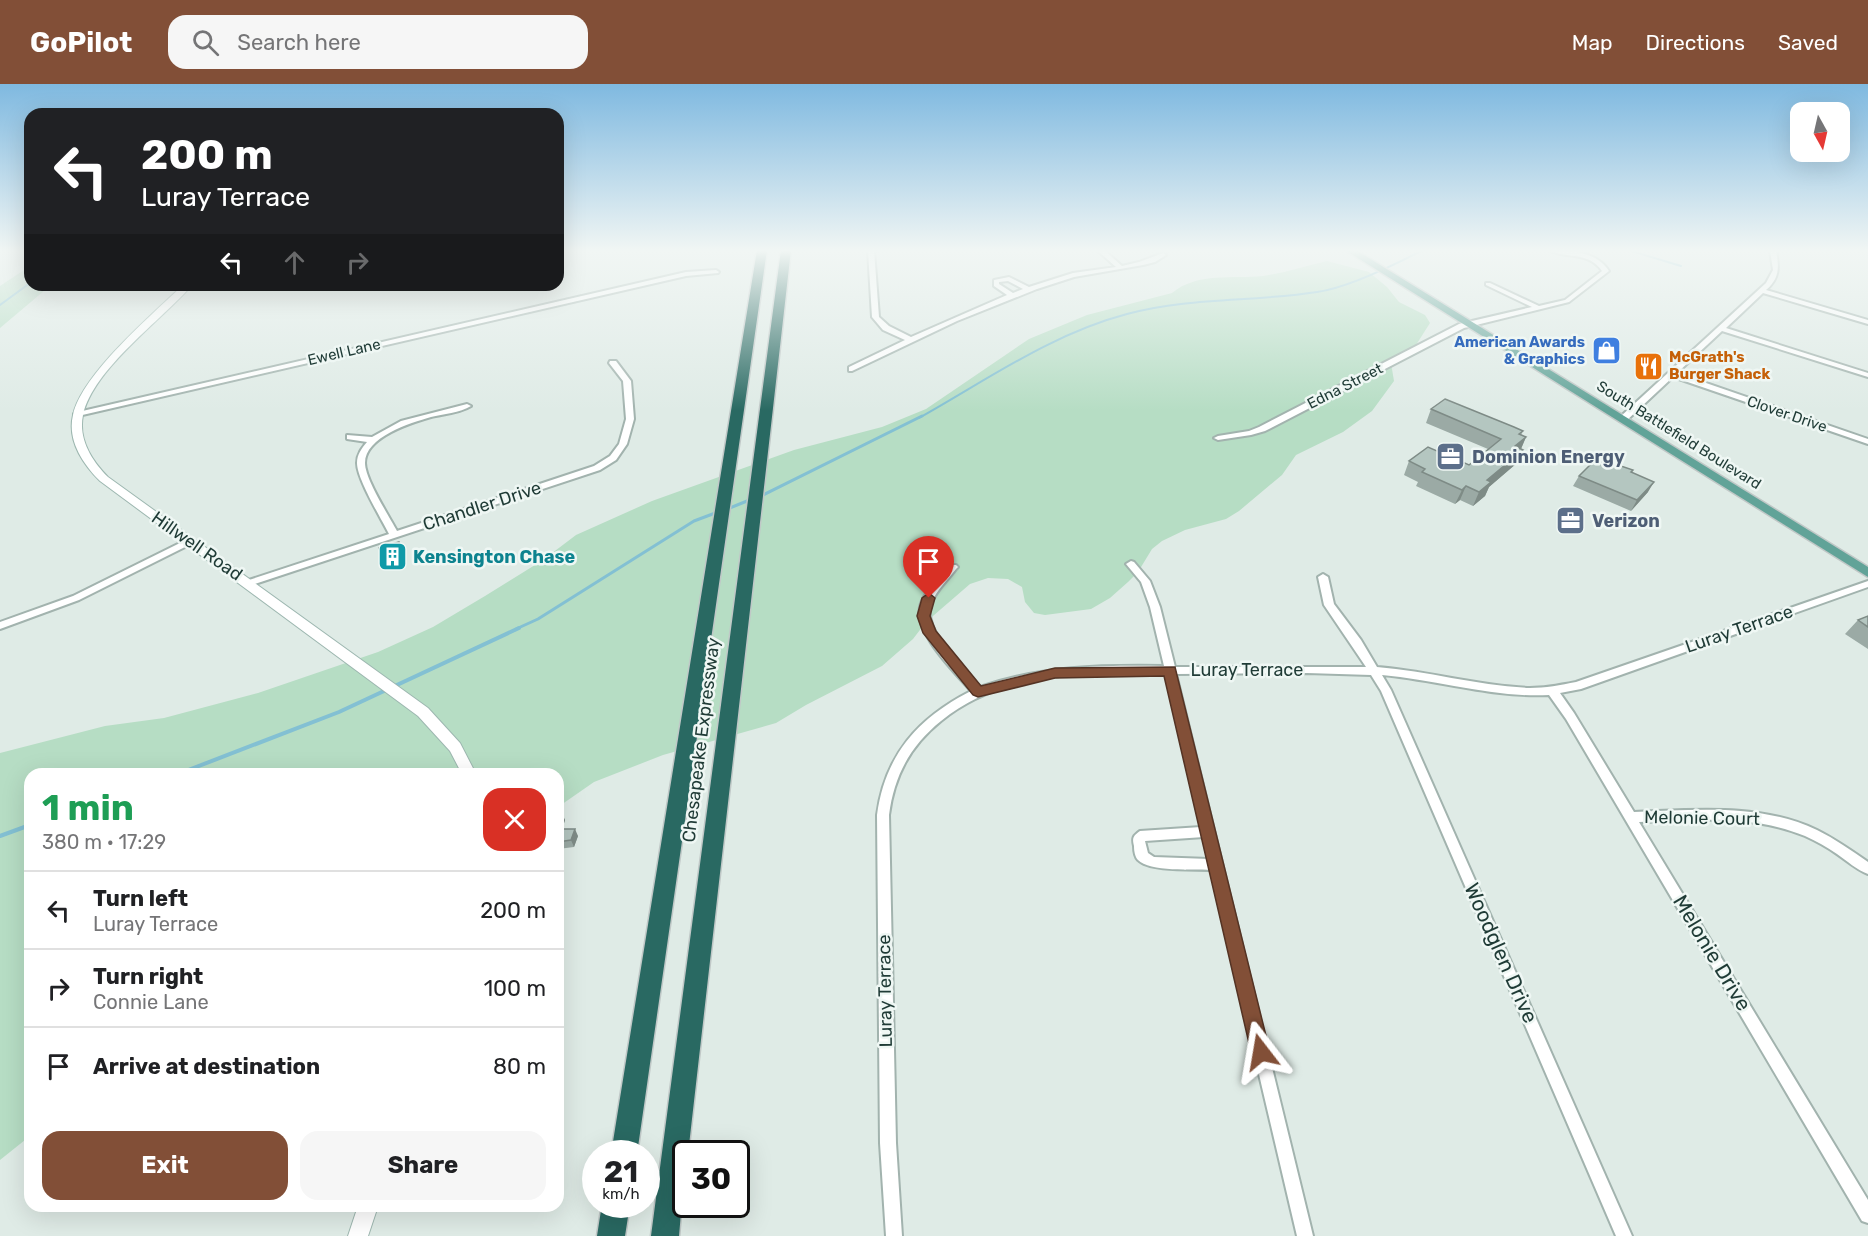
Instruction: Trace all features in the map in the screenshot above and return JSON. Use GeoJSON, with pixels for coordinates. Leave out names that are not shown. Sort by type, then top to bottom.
{"type":"FeatureCollection","features":[{"type":"Feature","properties":{"kind":"highway","name":"Chesapeake Expressway"},"geometry":{"type":"LineString","coordinates":[[626,1140],[754,304]]}},
{"type":"Feature","properties":{"kind":"highway","name":"Chesapeake Expressway"},"geometry":{"type":"LineString","coordinates":[[665,1236],[780,304]]}},
{"type":"Feature","properties":{"kind":"highway"},"geometry":{"type":"LineString","coordinates":[[611,1236],[614,1218]]}},
{"type":"Feature","properties":{"kind":"main road","name":"South Battlefield Boulevard"},"geometry":{"type":"LineString","coordinates":[[1438,304],[1868,573]]}},
{"type":"Feature","properties":{"kind":"street"},"geometry":{"type":"LineString","coordinates":[[78,414],[95,382],[170,304]]}},
{"type":"Feature","properties":{"kind":"street","name":"Ewell Lane"},"geometry":{"type":"LineString","coordinates":[[78,414],[555,304]]}},
{"type":"Feature","properties":{"kind":"street"},"geometry":{"type":"LineString","coordinates":[[875,304],[876,317],[881,325],[909,339]]}},
{"type":"Feature","properties":{"kind":"street"},"geometry":{"type":"LineString","coordinates":[[852,369],[909,339],[994,304]]}},
{"type":"Feature","properties":{"kind":"street"},"geometry":{"type":"LineString","coordinates":[[1531,304],[1539,308]]}},
{"type":"Feature","properties":{"kind":"street","name":"Edna Street"},"geometry":{"type":"LineString","coordinates":[[1218,438],[1251,434],[1470,324],[1557,304]]}},
{"type":"Feature","properties":{"kind":"street"},"geometry":{"type":"LineString","coordinates":[[1623,419],[1749,304]]}},
{"type":"Feature","properties":{"kind":"street"},"geometry":{"type":"LineString","coordinates":[[1806,304],[1868,322]]}},
{"type":"Feature","properties":{"kind":"street"},"geometry":{"type":"LineString","coordinates":[[1723,328],[1868,375]]}},
{"type":"Feature","properties":{"kind":"street","name":"Chandler Drive"},"geometry":{"type":"LineString","coordinates":[[249,582],[582,474],[613,458],[626,437],[630,407],[627,381],[613,363]]}},
{"type":"Feature","properties":{"kind":"street","name":"Clover Drive"},"geometry":{"type":"LineString","coordinates":[[1672,374],[1868,442]]}},
{"type":"Feature","properties":{"kind":"street"},"geometry":{"type":"LineString","coordinates":[[394,534],[362,468],[363,452],[374,440],[395,427],[421,417],[467,406]]}},
{"type":"Feature","properties":{"kind":"street","name":"Hillwell Road"},"geometry":{"type":"LineString","coordinates":[[78,414],[80,442],[93,468],[423,712],[455,747],[466,768]]}},
{"type":"Feature","properties":{"kind":"street"},"geometry":{"type":"LineString","coordinates":[[350,437],[374,440]]}},
{"type":"Feature","properties":{"kind":"street"},"geometry":{"type":"LineString","coordinates":[[0,626],[97,588],[190,541]]}},
{"type":"Feature","properties":{"kind":"street"},"geometry":{"type":"LineString","coordinates":[[1131,564],[1149,589],[1210,832],[1305,1236]]}},
{"type":"Feature","properties":{"kind":"street"},"geometry":{"type":"LineString","coordinates":[[954,567],[929,598],[925,607],[925,624],[978,692]]}},
{"type":"Feature","properties":{"kind":"street","name":"Woodglen Drive"},"geometry":{"type":"LineString","coordinates":[[1323,577],[1329,605],[1386,690],[1624,1236]]}},
{"type":"Feature","properties":{"kind":"street","name":"Luray Terrace"},"geometry":{"type":"LineString","coordinates":[[894,1236],[888,1143],[884,798],[893,772],[912,741],[942,714],[978,692],[1055,673],[1374,670],[1418,675],[1510,692],[1553,692],[1577,686],[1868,584]]}},
{"type":"Feature","properties":{"kind":"street","name":"Melonie Drive"},"geometry":{"type":"LineString","coordinates":[[1553,692],[1631,817],[1868,1215]]}},
{"type":"Feature","properties":{"kind":"street","name":"Melonie Court"},"geometry":{"type":"LineString","coordinates":[[1631,817],[1743,816],[1778,820],[1824,838],[1868,869]]}},
{"type":"Feature","properties":{"kind":"street"},"geometry":{"type":"LineString","coordinates":[[1210,832],[1144,835],[1138,839],[1138,848],[1142,856],[1152,862],[1217,865]]}},
{"type":"Feature","properties":{"kind":"street"},"geometry":{"type":"LineString","coordinates":[[358,1236],[366,1212]]}},
{"type":"Feature","properties":{"kind":"green space"},"geometry":{"type":"Polygon","coordinates":[[[0,304],[29,304],[0,328],[0,304]]]}},
{"type":"Feature","properties":{"kind":"green space"},"geometry":{"type":"Polygon","coordinates":[[[1130,304],[1403,304],[1425,315],[1430,323],[1416,345],[1398,355],[1391,363],[1394,381],[1372,411],[1343,432],[1296,455],[1282,475],[1239,511],[1226,519],[1185,530],[1162,541],[1152,549],[1138,572],[1128,582],[1110,598],[1091,609],[1045,615],[1034,613],[1025,602],[1022,587],[1008,579],[988,578],[970,584],[926,622],[913,639],[882,666],[776,723],[663,755],[594,782],[564,803],[564,768],[24,768],[24,1141],[0,1160],[0,753],[105,726],[164,718],[258,693],[378,652],[433,627],[543,560],[576,535],[652,501],[794,450],[882,427],[926,409],[1029,339],[1087,315],[1130,304]]]}},
{"type":"Feature","properties":{"kind":"building"},"geometry":{"type":"Polygon","coordinates":[[[1445,399],[1523,431],[1519,434],[1526,437],[1515,446],[1523,450],[1487,480],[1491,482],[1479,492],[1466,486],[1462,490],[1422,472],[1425,469],[1409,461],[1428,447],[1469,465],[1501,439],[1431,409],[1445,399]]]}},
{"type":"Feature","properties":{"kind":"building"},"geometry":{"type":"Polygon","coordinates":[[[1597,458],[1633,470],[1631,472],[1654,482],[1637,500],[1579,476],[1597,458]]]}},
{"type":"Feature","properties":{"kind":"building"},"geometry":{"type":"Polygon","coordinates":[[[399,542],[403,551],[383,558],[379,548],[399,542]]]}},
{"type":"Feature","properties":{"kind":"building"},"geometry":{"type":"Polygon","coordinates":[[[1868,616],[1868,627],[1858,620],[1868,616]]]}},
{"type":"Feature","properties":{"kind":"building"},"geometry":{"type":"Polygon","coordinates":[[[564,829],[575,829],[571,840],[564,841],[564,829]]]}},
{"type":"Feature","properties":{"kind":"waterway"},"geometry":{"type":"LineString","coordinates":[[919,418],[1020,359],[1072,333],[1127,314],[1184,304]]}},
{"type":"Feature","properties":{"kind":"waterway"},"geometry":{"type":"LineString","coordinates":[[759,497],[922,416]]}},
{"type":"Feature","properties":{"kind":"waterway"},"geometry":{"type":"LineString","coordinates":[[725,510],[752,499]]}},
{"type":"Feature","properties":{"kind":"waterway"},"geometry":{"type":"LineString","coordinates":[[516,629],[538,619],[694,521],[718,512]]}},
{"type":"Feature","properties":{"kind":"waterway"},"geometry":{"type":"LineString","coordinates":[[194,768],[339,712],[519,628]]}},
{"type":"Feature","properties":{"kind":"waterway"},"geometry":{"type":"LineString","coordinates":[[0,836],[24,827]]}},
{"type":"Feature","properties":{"kind":"place","name":"American Awards & Graphics"},"geometry":{"type":"Point","coordinates":[1606,351]}},
{"type":"Feature","properties":{"kind":"place","name":"McGrath's Burger Shack"},"geometry":{"type":"Point","coordinates":[1648,366]}},
{"type":"Feature","properties":{"kind":"place","name":"Dominion Energy"},"geometry":{"type":"Point","coordinates":[1451,457]}},
{"type":"Feature","properties":{"kind":"place","name":"Verizon"},"geometry":{"type":"Point","coordinates":[1571,521]}},
{"type":"Feature","properties":{"kind":"place","name":"Kensington Chase"},"geometry":{"type":"Point","coordinates":[392,557]}},
{"type":"Feature","properties":{"kind":"route"},"geometry":{"type":"LineString","coordinates":[[929,598],[925,607],[925,624],[978,692],[1008,682],[1055,673],[1170,671],[1261,1052]]}}]}
